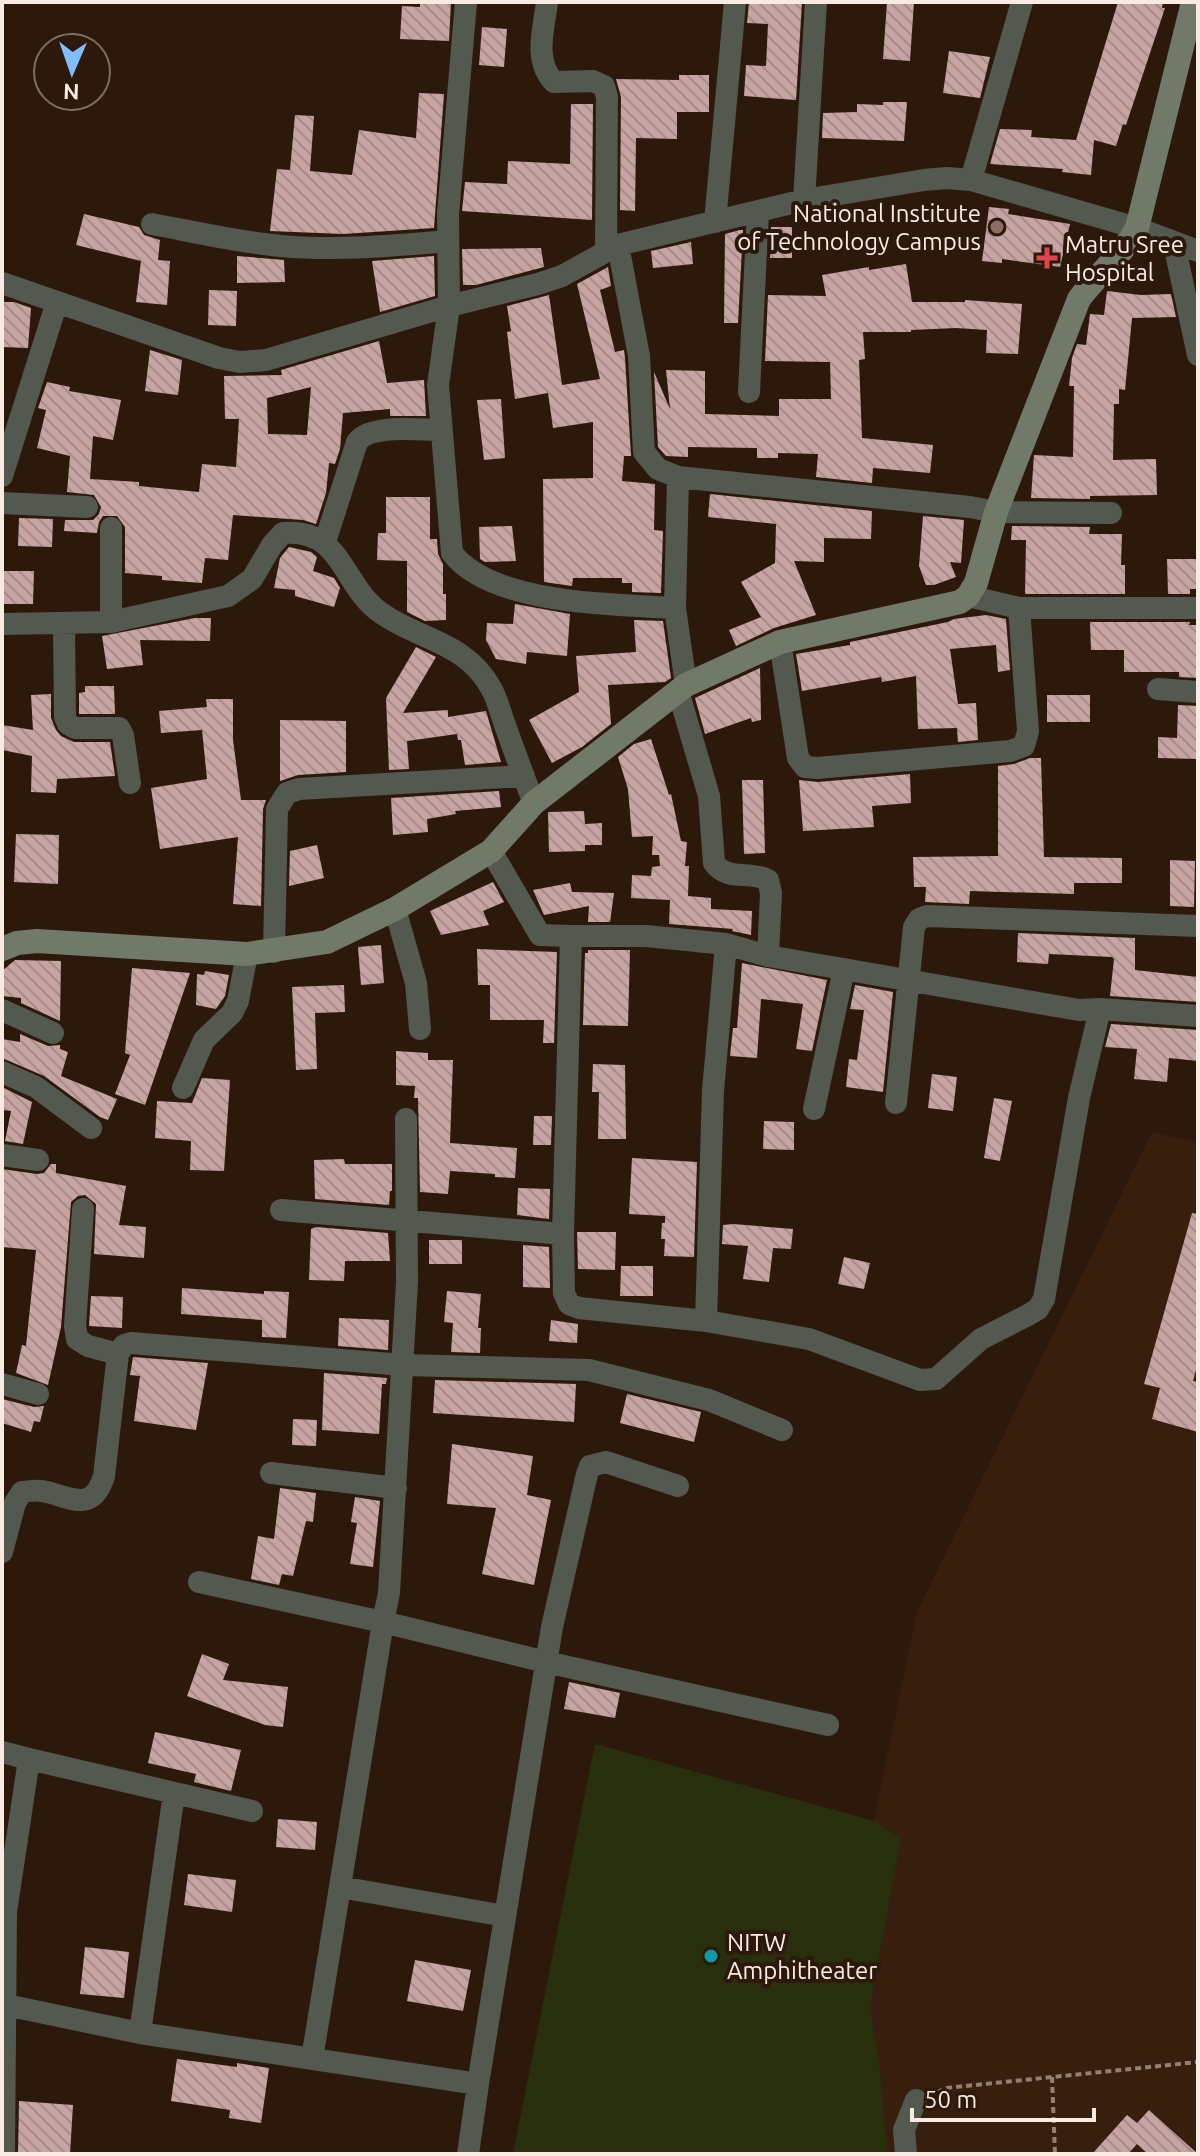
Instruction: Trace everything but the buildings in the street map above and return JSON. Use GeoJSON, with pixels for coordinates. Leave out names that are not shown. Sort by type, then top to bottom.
{"type":"FeatureCollection","features":[{"type":"Feature","properties":{"kind":"street"},"geometry":{"type":"LineString","coordinates":[[466,2],[448,214],[449,306],[438,385],[452,553],[462,565],[520,590],[565,602],[675,608]]}},
{"type":"Feature","properties":{"kind":"street"},"geometry":{"type":"LineString","coordinates":[[547,2],[541,60],[545,73],[554,82],[593,81],[604,86],[607,97],[612,248],[639,356],[644,452],[658,469],[678,477],[996,512],[1111,513]]}},
{"type":"Feature","properties":{"kind":"street"},"geometry":{"type":"LineString","coordinates":[[715,222],[735,2]]}},
{"type":"Feature","properties":{"kind":"street"},"geometry":{"type":"LineString","coordinates":[[804,200],[816,2]]}},
{"type":"Feature","properties":{"kind":"street"},"geometry":{"type":"LineString","coordinates":[[971,180],[1022,2]]}},
{"type":"Feature","properties":{"kind":"street"},"geometry":{"type":"LineString","coordinates":[[2,949],[17,943],[37,941],[247,954],[327,942],[395,909],[491,851],[534,803],[682,688],[780,642],[960,602],[968,596],[976,583],[996,512],[1079,299],[1125,249],[1137,228],[1192,31],[1193,2]]}},
{"type":"Feature","properties":{"kind":"street"},"geometry":{"type":"LineString","coordinates":[[3,281],[219,358],[240,362],[266,360],[449,306],[538,284],[562,276],[612,248],[804,200],[924,180],[971,180],[1137,228],[1198,251]]}},
{"type":"Feature","properties":{"kind":"street"},"geometry":{"type":"LineString","coordinates":[[749,392],[758,212]]}},
{"type":"Feature","properties":{"kind":"street"},"geometry":{"type":"LineString","coordinates":[[152,224],[284,246],[368,248],[448,241]]}},
{"type":"Feature","properties":{"kind":"street"},"geometry":{"type":"LineString","coordinates":[[1174,244],[1198,355]]}},
{"type":"Feature","properties":{"kind":"street"},"geometry":{"type":"LineString","coordinates":[[2,476],[57,302]]}},
{"type":"Feature","properties":{"kind":"street"},"geometry":{"type":"LineString","coordinates":[[325,542],[362,434],[373,431],[440,430]]}},
{"type":"Feature","properties":{"kind":"street"},"geometry":{"type":"LineString","coordinates":[[678,477],[675,608],[682,688],[709,796],[714,863],[725,873],[759,875],[768,880],[771,893],[768,956]]}},
{"type":"Feature","properties":{"kind":"street"},"geometry":{"type":"LineString","coordinates":[[2,503],[87,507]]}},
{"type":"Feature","properties":{"kind":"street"},"geometry":{"type":"LineString","coordinates":[[111,528],[111,622]]}},
{"type":"Feature","properties":{"kind":"street"},"geometry":{"type":"LineString","coordinates":[[2,624],[111,622],[228,596],[252,579],[272,545],[283,533],[299,532],[325,542],[361,595],[380,613],[457,650],[478,669],[492,688],[534,803]]}},
{"type":"Feature","properties":{"kind":"street"},"geometry":{"type":"LineString","coordinates":[[968,596],[1019,608],[1198,608]]}},
{"type":"Feature","properties":{"kind":"street"},"geometry":{"type":"LineString","coordinates":[[780,642],[798,758],[805,767],[1010,751],[1024,746],[1028,731],[1019,608]]}},
{"type":"Feature","properties":{"kind":"street"},"geometry":{"type":"LineString","coordinates":[[64,624],[65,717],[68,724],[75,728],[119,728],[123,735],[130,783]]}},
{"type":"Feature","properties":{"kind":"street"},"geometry":{"type":"LineString","coordinates":[[1158,689],[1198,692]]}},
{"type":"Feature","properties":{"kind":"street"},"geometry":{"type":"LineString","coordinates":[[274,952],[277,809],[287,793],[299,789],[524,776]]}},
{"type":"Feature","properties":{"kind":"street"},"geometry":{"type":"LineString","coordinates":[[491,851],[540,935],[646,936],[726,944],[768,956],[1079,1010],[1198,1016]]}},
{"type":"Feature","properties":{"kind":"street"},"geometry":{"type":"LineString","coordinates":[[395,909],[416,983],[420,1029]]}},
{"type":"Feature","properties":{"kind":"street"},"geometry":{"type":"LineString","coordinates":[[896,1103],[914,927],[919,919],[927,916],[1198,926]]}},
{"type":"Feature","properties":{"kind":"street"},"geometry":{"type":"LineString","coordinates":[[571,936],[563,1234],[564,1293],[569,1304],[579,1308],[706,1321],[809,1339],[920,1380],[931,1381],[944,1373],[981,1339],[1038,1309],[1044,1299],[1079,1098],[1100,1009]]}},
{"type":"Feature","properties":{"kind":"street"},"geometry":{"type":"LineString","coordinates":[[706,1321],[713,1091],[726,944]]}},
{"type":"Feature","properties":{"kind":"street"},"geometry":{"type":"LineString","coordinates":[[183,1088],[204,1040],[232,1013],[238,1001],[247,954]]}},
{"type":"Feature","properties":{"kind":"street"},"geometry":{"type":"LineString","coordinates":[[814,1109],[844,969]]}},
{"type":"Feature","properties":{"kind":"street"},"geometry":{"type":"LineString","coordinates":[[2,1010],[53,1033]]}},
{"type":"Feature","properties":{"kind":"street"},"geometry":{"type":"LineString","coordinates":[[2,1072],[36,1087],[91,1128]]}},
{"type":"Feature","properties":{"kind":"street"},"geometry":{"type":"LineString","coordinates":[[312,2059],[389,1593],[407,1282],[406,1119]]}},
{"type":"Feature","properties":{"kind":"street"},"geometry":{"type":"LineString","coordinates":[[2,1155],[38,1160]]}},
{"type":"Feature","properties":{"kind":"street"},"geometry":{"type":"LineString","coordinates":[[83,1209],[75,1326],[77,1339],[88,1346],[118,1354]]}},
{"type":"Feature","properties":{"kind":"street"},"geometry":{"type":"LineString","coordinates":[[281,1210],[563,1234]]}},
{"type":"Feature","properties":{"kind":"street"},"geometry":{"type":"LineString","coordinates":[[2,1552],[15,1503],[22,1492],[40,1490],[74,1501],[89,1498],[99,1491],[104,1476],[118,1354],[124,1345],[131,1343],[404,1365],[589,1370],[709,1400],[782,1430]]}},
{"type":"Feature","properties":{"kind":"street"},"geometry":{"type":"LineString","coordinates":[[2,1384],[38,1394]]}},
{"type":"Feature","properties":{"kind":"street"},"geometry":{"type":"LineString","coordinates":[[468,2154],[552,1627],[590,1466],[606,1462],[678,1486]]}},
{"type":"Feature","properties":{"kind":"street"},"geometry":{"type":"LineString","coordinates":[[271,1473],[396,1488]]}},
{"type":"Feature","properties":{"kind":"street"},"geometry":{"type":"LineString","coordinates":[[199,1582],[828,1725]]}},
{"type":"Feature","properties":{"kind":"street"},"geometry":{"type":"LineString","coordinates":[[2,1752],[252,1811]]}},
{"type":"Feature","properties":{"kind":"street"},"geometry":{"type":"LineString","coordinates":[[4,2154],[4,1946],[11,1818],[29,1759]]}},
{"type":"Feature","properties":{"kind":"street"},"geometry":{"type":"LineString","coordinates":[[140,2033],[174,1793]]}},
{"type":"Feature","properties":{"kind":"street"},"geometry":{"type":"LineString","coordinates":[[340,1887],[505,1916]]}},
{"type":"Feature","properties":{"kind":"street"},"geometry":{"type":"LineString","coordinates":[[6,2005],[140,2033],[478,2084]]}},
{"type":"Feature","properties":{"kind":"street"},"geometry":{"type":"LineString","coordinates":[[906,2154],[904,2130],[916,2100]]}},
{"type":"Feature","properties":{"kind":"path"},"geometry":{"type":"LineString","coordinates":[[916,2100],[946,2088],[1198,2062]]}},
{"type":"Feature","properties":{"kind":"path"},"geometry":{"type":"LineString","coordinates":[[1052,2076],[1055,2154]]}},
{"type":"Feature","properties":{"kind":"shaded area"},"geometry":{"type":"Polygon","coordinates":[[[1152,1132],[1198,1143],[1198,2154],[513,2154],[595,1744],[874,1821],[917,1612],[1152,1132]]]}},
{"type":"Feature","properties":{"kind":"green space"},"geometry":{"type":"Polygon","coordinates":[[[595,1744],[874,1821],[901,1838],[870,2007],[881,2077],[887,2154],[513,2154],[595,1744]]]}},
{"type":"Feature","properties":{"kind":"place","name":"National Institute of Technology Campus"},"geometry":{"type":"Point","coordinates":[997,227]}},
{"type":"Feature","properties":{"kind":"place","name":"Matru Sree Hospital"},"geometry":{"type":"Point","coordinates":[1047,258]}},
{"type":"Feature","properties":{"kind":"place","name":"NITW Amphitheater"},"geometry":{"type":"Point","coordinates":[711,1956]}}]}
